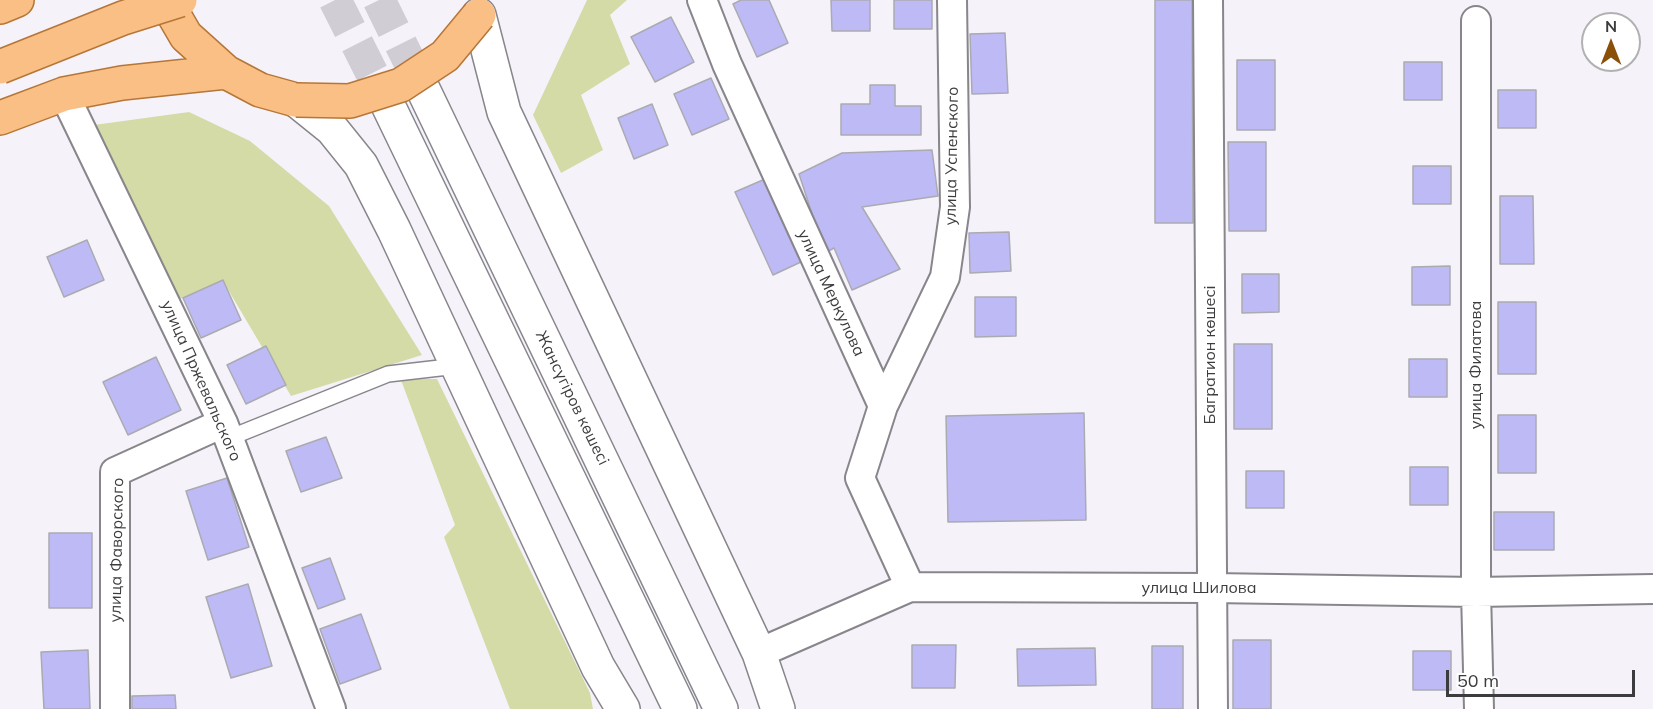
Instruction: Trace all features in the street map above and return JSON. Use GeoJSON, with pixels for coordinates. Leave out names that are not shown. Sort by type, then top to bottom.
{"type":"FeatureCollection","features":[{"type":"Feature","properties":{"kind":"main road"},"geometry":{"type":"LineString","coordinates":[[0,7],[17,0]]}},
{"type":"Feature","properties":{"kind":"main road"},"geometry":{"type":"LineString","coordinates":[[165,0],[186,36],[226,72],[260,90],[296,100],[350,100],[401,86],[445,56],[483,8]]}},
{"type":"Feature","properties":{"kind":"main road"},"geometry":{"type":"LineString","coordinates":[[0,67],[123,18],[180,0]]}},
{"type":"Feature","properties":{"kind":"main road"},"geometry":{"type":"LineString","coordinates":[[483,8],[504,112],[759,653],[778,709]]}},
{"type":"Feature","properties":{"kind":"main road"},"geometry":{"type":"LineString","coordinates":[[0,118],[64,94],[122,82],[226,72]]}},
{"type":"Feature","properties":{"kind":"main road","name":"Жансүгіров көшесі"},"geometry":{"type":"LineString","coordinates":[[422,87],[721,709]]}},
{"type":"Feature","properties":{"kind":"main road"},"geometry":{"type":"LineString","coordinates":[[296,100],[332,129],[361,165],[598,667],[623,709]]}},
{"type":"Feature","properties":{"kind":"main road"},"geometry":{"type":"LineString","coordinates":[[387,104],[680,709]]}},
{"type":"Feature","properties":{"kind":"street","name":"улица Меркулова"},"geometry":{"type":"LineString","coordinates":[[702,0],[727,64],[883,406]]}},
{"type":"Feature","properties":{"kind":"street","name":"улица Успенского"},"geometry":{"type":"LineString","coordinates":[[883,406],[945,276],[955,207],[951,0]]}},
{"type":"Feature","properties":{"kind":"street","name":"Багратион көшесі"},"geometry":{"type":"LineString","coordinates":[[1208,0],[1213,709]]}},
{"type":"Feature","properties":{"kind":"street","name":"улица Филатова"},"geometry":{"type":"LineString","coordinates":[[1476,21],[1476,592],[1479,709]]}},
{"type":"Feature","properties":{"kind":"street","name":"улица Пржевальского"},"geometry":{"type":"LineString","coordinates":[[64,94],[226,430],[331,709]]}},
{"type":"Feature","properties":{"kind":"street"},"geometry":{"type":"LineString","coordinates":[[883,406],[860,478],[910,587]]}},
{"type":"Feature","properties":{"kind":"street","name":"улица Фаворского"},"geometry":{"type":"LineString","coordinates":[[115,709],[115,472],[226,430]]}},
{"type":"Feature","properties":{"kind":"street","name":"улица Шилова"},"geometry":{"type":"LineString","coordinates":[[759,653],[910,587],[1476,592],[1653,589]]}},
{"type":"Feature","properties":{"kind":"lane"},"geometry":{"type":"LineString","coordinates":[[226,430],[388,374],[457,366]]}},
{"type":"Feature","properties":{"kind":"green space"},"geometry":{"type":"Polygon","coordinates":[[[587,0],[627,0],[610,15],[630,64],[581,95],[603,150],[561,173],[533,115],[587,0]]]}},
{"type":"Feature","properties":{"kind":"green space"},"geometry":{"type":"Polygon","coordinates":[[[189,112],[250,141],[329,206],[422,355],[291,396],[223,281],[173,300],[94,125],[189,112]]]}},
{"type":"Feature","properties":{"kind":"green space"},"geometry":{"type":"Polygon","coordinates":[[[437,379],[590,693],[593,709],[510,709],[444,537],[455,525],[401,380],[437,379]]]}},
{"type":"Feature","properties":{"kind":"building"},"geometry":{"type":"Polygon","coordinates":[[[741,0],[769,0],[788,43],[757,57],[733,4],[741,0]]]}},
{"type":"Feature","properties":{"kind":"building"},"geometry":{"type":"Polygon","coordinates":[[[831,0],[870,0],[870,31],[832,31],[831,0]]]}},
{"type":"Feature","properties":{"kind":"building"},"geometry":{"type":"Polygon","coordinates":[[[894,0],[932,0],[932,29],[894,29],[894,0]]]}},
{"type":"Feature","properties":{"kind":"building"},"geometry":{"type":"Polygon","coordinates":[[[1155,0],[1192,0],[1193,223],[1155,223],[1155,0]]]}},
{"type":"Feature","properties":{"kind":"building"},"geometry":{"type":"Polygon","coordinates":[[[671,17],[694,62],[655,82],[631,37],[671,17]]]}},
{"type":"Feature","properties":{"kind":"building"},"geometry":{"type":"Polygon","coordinates":[[[1005,33],[1008,93],[972,94],[970,34],[1005,33]]]}},
{"type":"Feature","properties":{"kind":"building"},"geometry":{"type":"Polygon","coordinates":[[[1237,60],[1275,60],[1275,130],[1237,130],[1237,60]]]}},
{"type":"Feature","properties":{"kind":"building"},"geometry":{"type":"Polygon","coordinates":[[[1404,62],[1442,62],[1442,100],[1404,100],[1404,62]]]}},
{"type":"Feature","properties":{"kind":"building"},"geometry":{"type":"Polygon","coordinates":[[[711,78],[729,119],[692,135],[674,94],[711,78]]]}},
{"type":"Feature","properties":{"kind":"building"},"geometry":{"type":"Polygon","coordinates":[[[870,85],[895,85],[895,106],[921,106],[921,135],[841,135],[841,104],[870,104],[870,85]]]}},
{"type":"Feature","properties":{"kind":"building"},"geometry":{"type":"Polygon","coordinates":[[[1498,90],[1536,90],[1536,128],[1498,128],[1498,90]]]}},
{"type":"Feature","properties":{"kind":"building"},"geometry":{"type":"Polygon","coordinates":[[[652,104],[668,145],[634,159],[618,118],[652,104]]]}},
{"type":"Feature","properties":{"kind":"building"},"geometry":{"type":"Polygon","coordinates":[[[1228,142],[1266,142],[1266,231],[1229,231],[1228,142]]]}},
{"type":"Feature","properties":{"kind":"building"},"geometry":{"type":"Polygon","coordinates":[[[932,150],[938,196],[862,207],[900,269],[852,290],[834,248],[825,253],[799,174],[842,153],[932,150]]]}},
{"type":"Feature","properties":{"kind":"building"},"geometry":{"type":"Polygon","coordinates":[[[1413,166],[1451,166],[1451,204],[1413,204],[1413,166]]]}},
{"type":"Feature","properties":{"kind":"building"},"geometry":{"type":"Polygon","coordinates":[[[765,179],[803,261],[773,275],[735,192],[765,179]]]}},
{"type":"Feature","properties":{"kind":"building"},"geometry":{"type":"Polygon","coordinates":[[[1500,196],[1533,196],[1534,264],[1500,264],[1500,196]]]}},
{"type":"Feature","properties":{"kind":"building"},"geometry":{"type":"Polygon","coordinates":[[[1009,232],[1011,271],[970,273],[969,233],[1009,232]]]}},
{"type":"Feature","properties":{"kind":"building"},"geometry":{"type":"Polygon","coordinates":[[[87,240],[104,280],[64,297],[47,257],[87,240]]]}},
{"type":"Feature","properties":{"kind":"building"},"geometry":{"type":"Polygon","coordinates":[[[1450,266],[1450,305],[1412,305],[1412,267],[1450,266]]]}},
{"type":"Feature","properties":{"kind":"building"},"geometry":{"type":"Polygon","coordinates":[[[1242,274],[1279,274],[1279,312],[1242,313],[1242,274]]]}},
{"type":"Feature","properties":{"kind":"building"},"geometry":{"type":"Polygon","coordinates":[[[223,280],[241,320],[201,338],[183,298],[223,280]]]}},
{"type":"Feature","properties":{"kind":"building"},"geometry":{"type":"Polygon","coordinates":[[[975,297],[1016,297],[1016,336],[975,337],[975,297]]]}},
{"type":"Feature","properties":{"kind":"building"},"geometry":{"type":"Polygon","coordinates":[[[1498,302],[1536,302],[1536,374],[1498,374],[1498,302]]]}},
{"type":"Feature","properties":{"kind":"building"},"geometry":{"type":"Polygon","coordinates":[[[1234,344],[1272,344],[1272,429],[1234,429],[1234,344]]]}},
{"type":"Feature","properties":{"kind":"building"},"geometry":{"type":"Polygon","coordinates":[[[266,346],[286,385],[246,404],[227,365],[266,346]]]}},
{"type":"Feature","properties":{"kind":"building"},"geometry":{"type":"Polygon","coordinates":[[[156,357],[181,410],[128,435],[103,382],[156,357]]]}},
{"type":"Feature","properties":{"kind":"building"},"geometry":{"type":"Polygon","coordinates":[[[1409,359],[1447,359],[1447,397],[1409,397],[1409,359]]]}},
{"type":"Feature","properties":{"kind":"building"},"geometry":{"type":"Polygon","coordinates":[[[1084,413],[1086,520],[948,522],[946,416],[1084,413]]]}},
{"type":"Feature","properties":{"kind":"building"},"geometry":{"type":"Polygon","coordinates":[[[1498,415],[1536,415],[1536,473],[1498,473],[1498,415]]]}},
{"type":"Feature","properties":{"kind":"building"},"geometry":{"type":"Polygon","coordinates":[[[326,437],[342,478],[301,492],[286,451],[326,437]]]}},
{"type":"Feature","properties":{"kind":"building"},"geometry":{"type":"Polygon","coordinates":[[[1410,467],[1448,467],[1448,505],[1410,505],[1410,467]]]}},
{"type":"Feature","properties":{"kind":"building"},"geometry":{"type":"Polygon","coordinates":[[[1246,471],[1284,471],[1284,508],[1246,508],[1246,471]]]}},
{"type":"Feature","properties":{"kind":"building"},"geometry":{"type":"Polygon","coordinates":[[[227,478],[249,547],[208,560],[186,491],[227,478]]]}},
{"type":"Feature","properties":{"kind":"building"},"geometry":{"type":"Polygon","coordinates":[[[1494,512],[1554,512],[1554,550],[1494,550],[1494,512]]]}},
{"type":"Feature","properties":{"kind":"building"},"geometry":{"type":"Polygon","coordinates":[[[49,533],[92,533],[92,608],[49,608],[49,533]]]}},
{"type":"Feature","properties":{"kind":"building"},"geometry":{"type":"Polygon","coordinates":[[[330,558],[345,599],[318,609],[302,568],[330,558]]]}},
{"type":"Feature","properties":{"kind":"building"},"geometry":{"type":"Polygon","coordinates":[[[248,584],[272,666],[231,678],[206,597],[248,584]]]}},
{"type":"Feature","properties":{"kind":"building"},"geometry":{"type":"Polygon","coordinates":[[[361,614],[381,669],[340,684],[320,629],[361,614]]]}},
{"type":"Feature","properties":{"kind":"building"},"geometry":{"type":"Polygon","coordinates":[[[1233,640],[1271,640],[1271,709],[1233,709],[1233,640]]]}},
{"type":"Feature","properties":{"kind":"building"},"geometry":{"type":"Polygon","coordinates":[[[912,645],[956,645],[955,688],[912,688],[912,645]]]}},
{"type":"Feature","properties":{"kind":"building"},"geometry":{"type":"Polygon","coordinates":[[[1152,646],[1183,646],[1183,709],[1152,709],[1152,646]]]}},
{"type":"Feature","properties":{"kind":"building"},"geometry":{"type":"Polygon","coordinates":[[[1095,648],[1096,685],[1018,686],[1017,649],[1095,648]]]}},
{"type":"Feature","properties":{"kind":"building"},"geometry":{"type":"Polygon","coordinates":[[[88,650],[90,709],[44,709],[41,652],[88,650]]]}},
{"type":"Feature","properties":{"kind":"building"},"geometry":{"type":"Polygon","coordinates":[[[1413,651],[1451,651],[1451,690],[1413,690],[1413,651]]]}},
{"type":"Feature","properties":{"kind":"building"},"geometry":{"type":"Polygon","coordinates":[[[175,695],[176,709],[132,709],[132,696],[175,695]]]}},
{"type":"Feature","properties":{"kind":"tunnel"},"geometry":{"type":"LineString","coordinates":[[335,0],[387,103]]}},
{"type":"Feature","properties":{"kind":"tunnel"},"geometry":{"type":"LineString","coordinates":[[379,0],[422,87]]}}]}
